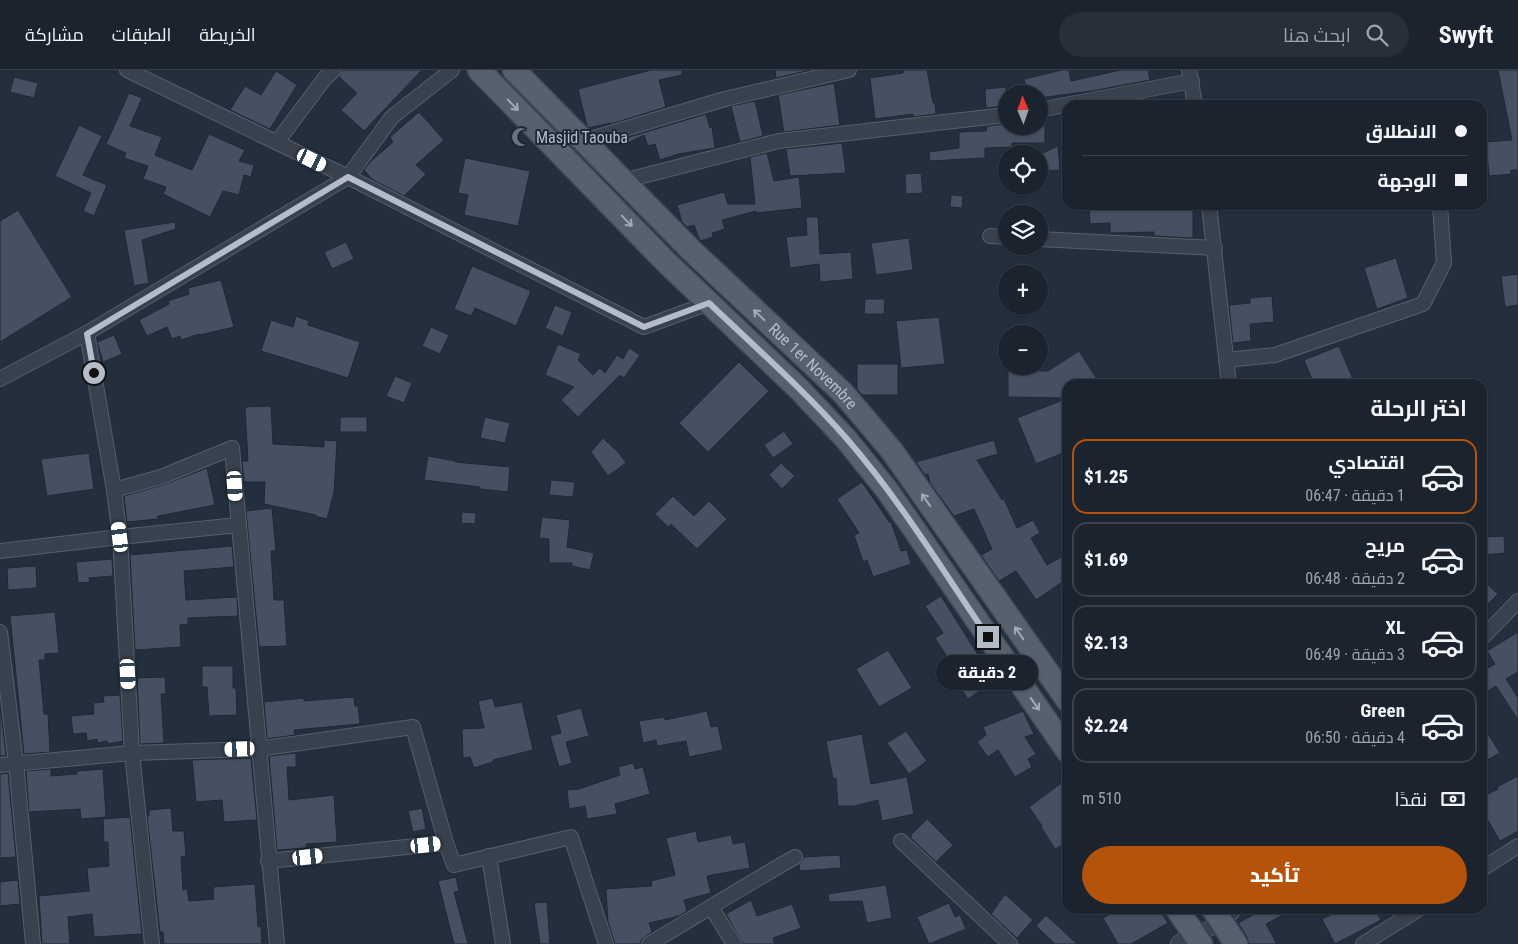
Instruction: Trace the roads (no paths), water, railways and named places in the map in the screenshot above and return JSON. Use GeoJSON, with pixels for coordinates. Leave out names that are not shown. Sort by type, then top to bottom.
{"type":"FeatureCollection","features":[{"type":"Feature","properties":{"kind":"main road"},"geometry":{"type":"LineString","coordinates":[[479,70],[665,261],[799,390],[846,439],[887,490],[1062,743]]}},
{"type":"Feature","properties":{"kind":"main road","name":"Rue 1er Novembre"},"geometry":{"type":"LineString","coordinates":[[514,70],[732,290],[843,393],[892,452],[1062,693]]}},
{"type":"Feature","properties":{"kind":"main road"},"geometry":{"type":"LineString","coordinates":[[1178,914],[1192,941]]}},
{"type":"Feature","properties":{"kind":"main road"},"geometry":{"type":"LineString","coordinates":[[1223,914],[1236,944]]}},
{"type":"Feature","properties":{"kind":"street"},"geometry":{"type":"LineString","coordinates":[[127,70],[348,177],[644,327],[709,303]]}},
{"type":"Feature","properties":{"kind":"street"},"geometry":{"type":"LineString","coordinates":[[277,142],[325,78],[334,70]]}},
{"type":"Feature","properties":{"kind":"street"},"geometry":{"type":"LineString","coordinates":[[0,380],[87,334],[348,177],[392,117],[452,70]]}},
{"type":"Feature","properties":{"kind":"street"},"geometry":{"type":"LineString","coordinates":[[584,141],[725,99],[848,70]]}},
{"type":"Feature","properties":{"kind":"street"},"geometry":{"type":"LineString","coordinates":[[1082,100],[1191,75],[1194,100]]}},
{"type":"Feature","properties":{"kind":"street"},"geometry":{"type":"LineString","coordinates":[[1048,108],[1062,105]]}},
{"type":"Feature","properties":{"kind":"street"},"geometry":{"type":"LineString","coordinates":[[623,181],[779,140],[998,116]]}},
{"type":"Feature","properties":{"kind":"street"},"geometry":{"type":"LineString","coordinates":[[1210,210],[1228,379]]}},
{"type":"Feature","properties":{"kind":"street"},"geometry":{"type":"LineString","coordinates":[[1226,360],[1275,355],[1423,304],[1444,263],[1440,210]]}},
{"type":"Feature","properties":{"kind":"street"},"geometry":{"type":"LineString","coordinates":[[990,236],[998,236]]}},
{"type":"Feature","properties":{"kind":"street"},"geometry":{"type":"LineString","coordinates":[[1048,239],[1215,248]]}},
{"type":"Feature","properties":{"kind":"street"},"geometry":{"type":"LineString","coordinates":[[87,334],[114,490],[120,537],[132,753],[152,944]]}},
{"type":"Feature","properties":{"kind":"street"},"geometry":{"type":"LineString","coordinates":[[114,490],[161,477],[232,448],[277,944]]}},
{"type":"Feature","properties":{"kind":"street"},"geometry":{"type":"LineString","coordinates":[[0,551],[238,524]]}},
{"type":"Feature","properties":{"kind":"street"},"geometry":{"type":"LineString","coordinates":[[1487,633],[1518,600]]}},
{"type":"Feature","properties":{"kind":"street"},"geometry":{"type":"LineString","coordinates":[[0,632],[16,763],[33,944]]}},
{"type":"Feature","properties":{"kind":"street"},"geometry":{"type":"LineString","coordinates":[[0,765],[132,753],[258,749],[413,727],[454,865],[571,837],[606,944]]}},
{"type":"Feature","properties":{"kind":"street"},"geometry":{"type":"LineString","coordinates":[[901,842],[1010,944]]}},
{"type":"Feature","properties":{"kind":"street"},"geometry":{"type":"LineString","coordinates":[[268,861],[446,843]]}},
{"type":"Feature","properties":{"kind":"street"},"geometry":{"type":"LineString","coordinates":[[1487,866],[1518,846]]}},
{"type":"Feature","properties":{"kind":"street"},"geometry":{"type":"LineString","coordinates":[[489,856],[499,943]]}},
{"type":"Feature","properties":{"kind":"street"},"geometry":{"type":"LineString","coordinates":[[649,944],[733,892],[795,857]]}},
{"type":"Feature","properties":{"kind":"street"},"geometry":{"type":"LineString","coordinates":[[711,907],[734,944]]}},
{"type":"Feature","properties":{"kind":"street"},"geometry":{"type":"LineString","coordinates":[[1192,941],[1222,914]]}},
{"type":"Feature","properties":{"kind":"street"},"geometry":{"type":"LineString","coordinates":[[1363,944],[1411,914]]}},
{"type":"Feature","properties":{"kind":"place","name":"Masjid Taouba"},"geometry":{"type":"Point","coordinates":[521,137]}}]}
